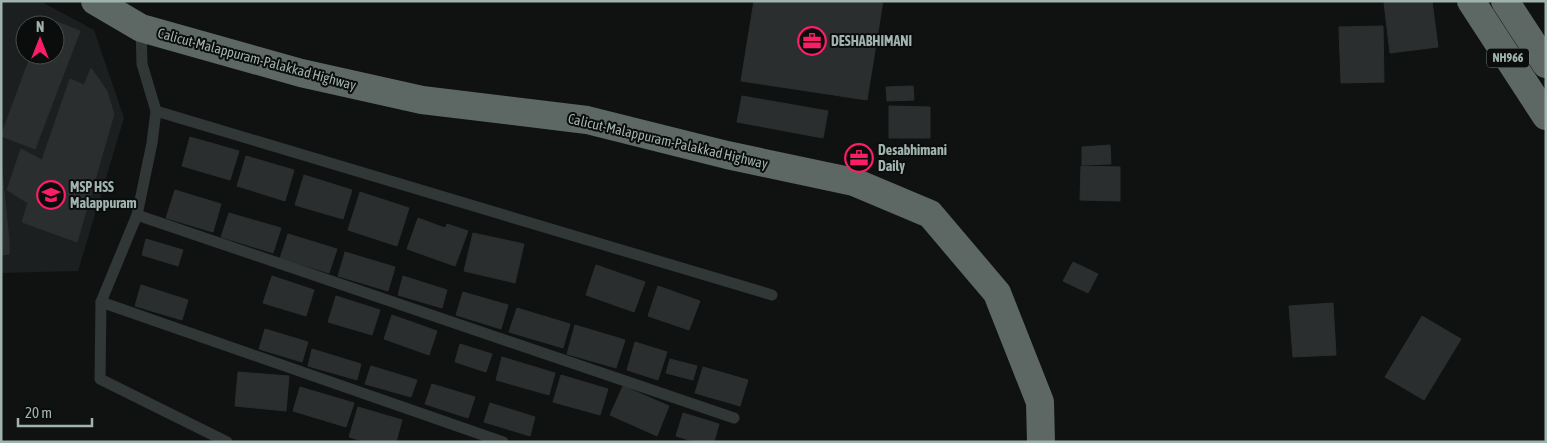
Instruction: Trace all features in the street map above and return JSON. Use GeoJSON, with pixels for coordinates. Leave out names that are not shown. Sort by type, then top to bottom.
{"type":"FeatureCollection","features":[{"type":"Feature","properties":{"kind":"highway","name":"Calicut-Malappuram-Palakkad Highway"},"geometry":{"type":"LineString","coordinates":[[95,1],[141,28],[301,74],[422,100],[587,120],[727,155],[854,182],[930,214],[997,293],[1040,402],[1041,442]]}},
{"type":"Feature","properties":{"kind":"highway","name":"NH966"},"geometry":{"type":"LineString","coordinates":[[1471,1],[1546,116]]}},
{"type":"Feature","properties":{"kind":"highway","name":"NH966"},"geometry":{"type":"LineString","coordinates":[[1505,1],[1546,64]]}},
{"type":"Feature","properties":{"kind":"lane"},"geometry":{"type":"LineString","coordinates":[[141,28],[142,64],[156,111],[152,143],[137,215],[102,302],[100,379],[227,442]]}},
{"type":"Feature","properties":{"kind":"lane"},"geometry":{"type":"LineString","coordinates":[[156,111],[772,295]]}},
{"type":"Feature","properties":{"kind":"lane"},"geometry":{"type":"LineString","coordinates":[[137,215],[734,418]]}},
{"type":"Feature","properties":{"kind":"lane"},"geometry":{"type":"LineString","coordinates":[[102,302],[502,442]]}},
{"type":"Feature","properties":{"kind":"shaded area","name":"MSP HSS Malappuram"},"geometry":{"type":"Polygon","coordinates":[[[1,1],[40,1],[94,30],[124,118],[78,271],[1,273],[1,1]]]}},
{"type":"Feature","properties":{"kind":"building","name":"DESHABHIMANI"},"geometry":{"type":"Polygon","coordinates":[[[754,1],[883,1],[867,100],[741,81],[754,1]]]}},
{"type":"Feature","properties":{"kind":"building"},"geometry":{"type":"Polygon","coordinates":[[[1432,1],[1438,47],[1390,53],[1384,2],[1432,1]]]}},
{"type":"Feature","properties":{"kind":"building"},"geometry":{"type":"Polygon","coordinates":[[[65,25],[80,31],[35,149],[1,136],[27,65],[65,65],[65,25]]]}},
{"type":"Feature","properties":{"kind":"building"},"geometry":{"type":"Polygon","coordinates":[[[1383,26],[1384,82],[1341,83],[1339,27],[1383,26]]]}},
{"type":"Feature","properties":{"kind":"building"},"geometry":{"type":"Polygon","coordinates":[[[91,68],[107,91],[114,114],[77,242],[22,222],[28,203],[7,190],[21,149],[42,160],[70,79],[84,85],[91,68]]]}},
{"type":"Feature","properties":{"kind":"building"},"geometry":{"type":"Polygon","coordinates":[[[913,86],[914,100],[887,101],[886,87],[913,86]]]}},
{"type":"Feature","properties":{"kind":"building"},"geometry":{"type":"Polygon","coordinates":[[[742,96],[828,111],[823,138],[737,122],[742,96]]]}},
{"type":"Feature","properties":{"kind":"building"},"geometry":{"type":"Polygon","coordinates":[[[889,106],[930,107],[930,138],[889,138],[889,106]]]}},
{"type":"Feature","properties":{"kind":"building"},"geometry":{"type":"Polygon","coordinates":[[[190,137],[239,151],[230,180],[182,166],[190,137]]]}},
{"type":"Feature","properties":{"kind":"building"},"geometry":{"type":"Polygon","coordinates":[[[1110,145],[1111,164],[1082,165],[1082,147],[1110,145]]]}},
{"type":"Feature","properties":{"kind":"building"},"geometry":{"type":"Polygon","coordinates":[[[246,156],[294,170],[285,201],[237,186],[246,156]]]}},
{"type":"Feature","properties":{"kind":"building"},"geometry":{"type":"Polygon","coordinates":[[[1,162],[9,254],[1,255],[1,162]]]}},
{"type":"Feature","properties":{"kind":"building"},"geometry":{"type":"Polygon","coordinates":[[[1081,166],[1120,167],[1120,201],[1080,200],[1081,166]]]}},
{"type":"Feature","properties":{"kind":"building"},"geometry":{"type":"Polygon","coordinates":[[[304,175],[352,190],[343,219],[295,205],[304,175]]]}},
{"type":"Feature","properties":{"kind":"building"},"geometry":{"type":"Polygon","coordinates":[[[175,190],[221,204],[213,232],[166,218],[175,190]]]}},
{"type":"Feature","properties":{"kind":"building"},"geometry":{"type":"Polygon","coordinates":[[[360,192],[409,208],[397,246],[348,230],[360,192]]]}},
{"type":"Feature","properties":{"kind":"building"},"geometry":{"type":"Polygon","coordinates":[[[229,213],[281,228],[273,253],[221,237],[229,213]]]}},
{"type":"Feature","properties":{"kind":"building"},"geometry":{"type":"Polygon","coordinates":[[[418,218],[445,228],[447,224],[468,231],[455,266],[407,249],[418,218]]]}},
{"type":"Feature","properties":{"kind":"building"},"geometry":{"type":"Polygon","coordinates":[[[473,233],[524,244],[515,283],[464,271],[473,233]]]}},
{"type":"Feature","properties":{"kind":"building"},"geometry":{"type":"Polygon","coordinates":[[[288,234],[337,249],[329,273],[280,258],[288,234]]]}},
{"type":"Feature","properties":{"kind":"building"},"geometry":{"type":"Polygon","coordinates":[[[146,239],[183,250],[178,266],[142,255],[146,239]]]}},
{"type":"Feature","properties":{"kind":"building"},"geometry":{"type":"Polygon","coordinates":[[[345,252],[395,267],[388,291],[338,276],[345,252]]]}},
{"type":"Feature","properties":{"kind":"building"},"geometry":{"type":"Polygon","coordinates":[[[1073,262],[1098,274],[1088,293],[1063,281],[1073,262]]]}},
{"type":"Feature","properties":{"kind":"building"},"geometry":{"type":"Polygon","coordinates":[[[596,265],[645,282],[634,312],[586,295],[596,265]]]}},
{"type":"Feature","properties":{"kind":"building"},"geometry":{"type":"Polygon","coordinates":[[[272,276],[314,290],[306,316],[263,303],[272,276]]]}},
{"type":"Feature","properties":{"kind":"building"},"geometry":{"type":"Polygon","coordinates":[[[403,276],[447,290],[442,308],[398,295],[403,276]]]}},
{"type":"Feature","properties":{"kind":"building"},"geometry":{"type":"Polygon","coordinates":[[[141,285],[188,300],[182,320],[135,306],[141,285]]]}},
{"type":"Feature","properties":{"kind":"building"},"geometry":{"type":"Polygon","coordinates":[[[658,286],[700,301],[689,330],[648,316],[658,286]]]}},
{"type":"Feature","properties":{"kind":"building"},"geometry":{"type":"Polygon","coordinates":[[[463,292],[508,305],[501,329],[456,315],[463,292]]]}},
{"type":"Feature","properties":{"kind":"building"},"geometry":{"type":"Polygon","coordinates":[[[336,296],[380,310],[372,335],[328,322],[336,296]]]}},
{"type":"Feature","properties":{"kind":"building"},"geometry":{"type":"Polygon","coordinates":[[[1333,303],[1336,355],[1293,357],[1289,306],[1333,303]]]}},
{"type":"Feature","properties":{"kind":"building"},"geometry":{"type":"Polygon","coordinates":[[[517,308],[570,324],[563,348],[509,332],[517,308]]]}},
{"type":"Feature","properties":{"kind":"building"},"geometry":{"type":"Polygon","coordinates":[[[392,315],[437,331],[429,355],[384,339],[392,315]]]}},
{"type":"Feature","properties":{"kind":"building"},"geometry":{"type":"Polygon","coordinates":[[[1422,316],[1461,339],[1424,400],[1385,377],[1422,316]]]}},
{"type":"Feature","properties":{"kind":"building"},"geometry":{"type":"Polygon","coordinates":[[[575,325],[625,340],[616,368],[567,354],[575,325]]]}},
{"type":"Feature","properties":{"kind":"building"},"geometry":{"type":"Polygon","coordinates":[[[265,329],[308,342],[302,362],[259,349],[265,329]]]}},
{"type":"Feature","properties":{"kind":"building"},"geometry":{"type":"Polygon","coordinates":[[[635,342],[667,352],[658,380],[627,370],[635,342]]]}},
{"type":"Feature","properties":{"kind":"building"},"geometry":{"type":"Polygon","coordinates":[[[460,344],[492,354],[486,372],[455,362],[460,344]]]}},
{"type":"Feature","properties":{"kind":"building"},"geometry":{"type":"Polygon","coordinates":[[[312,349],[361,364],[357,380],[308,366],[312,349]]]}},
{"type":"Feature","properties":{"kind":"building"},"geometry":{"type":"Polygon","coordinates":[[[502,357],[555,373],[549,395],[496,380],[502,357]]]}},
{"type":"Feature","properties":{"kind":"building"},"geometry":{"type":"Polygon","coordinates":[[[670,359],[697,366],[693,380],[666,373],[670,359]]]}},
{"type":"Feature","properties":{"kind":"building"},"geometry":{"type":"Polygon","coordinates":[[[371,366],[417,380],[411,397],[365,384],[371,366]]]}},
{"type":"Feature","properties":{"kind":"building"},"geometry":{"type":"Polygon","coordinates":[[[703,367],[748,380],[740,406],[695,393],[703,367]]]}},
{"type":"Feature","properties":{"kind":"building"},"geometry":{"type":"Polygon","coordinates":[[[238,372],[289,376],[286,411],[235,406],[238,372]]]}},
{"type":"Feature","properties":{"kind":"building"},"geometry":{"type":"Polygon","coordinates":[[[561,375],[608,389],[600,415],[553,402],[561,375]]]}},
{"type":"Feature","properties":{"kind":"building"},"geometry":{"type":"Polygon","coordinates":[[[432,384],[475,397],[468,418],[425,404],[432,384]]]}},
{"type":"Feature","properties":{"kind":"building"},"geometry":{"type":"Polygon","coordinates":[[[623,386],[669,406],[657,436],[610,415],[623,386]]]}},
{"type":"Feature","properties":{"kind":"building"},"geometry":{"type":"Polygon","coordinates":[[[300,387],[354,403],[346,427],[293,411],[300,387]]]}},
{"type":"Feature","properties":{"kind":"building"},"geometry":{"type":"Polygon","coordinates":[[[490,403],[535,417],[530,436],[484,422],[490,403]]]}},
{"type":"Feature","properties":{"kind":"building"},"geometry":{"type":"Polygon","coordinates":[[[358,407],[402,420],[396,442],[366,442],[349,437],[358,407]]]}},
{"type":"Feature","properties":{"kind":"building"},"geometry":{"type":"Polygon","coordinates":[[[683,413],[719,424],[714,442],[696,442],[676,436],[683,413]]]}},
{"type":"Feature","properties":{"kind":"place","name":"DESHABHIMANI"},"geometry":{"type":"Point","coordinates":[812,41]}},
{"type":"Feature","properties":{"kind":"place","name":"Desabhimani Daily"},"geometry":{"type":"Point","coordinates":[859,158]}},
{"type":"Feature","properties":{"kind":"place","name":"MSP HSS Malappuram"},"geometry":{"type":"Point","coordinates":[51,195]}}]}
